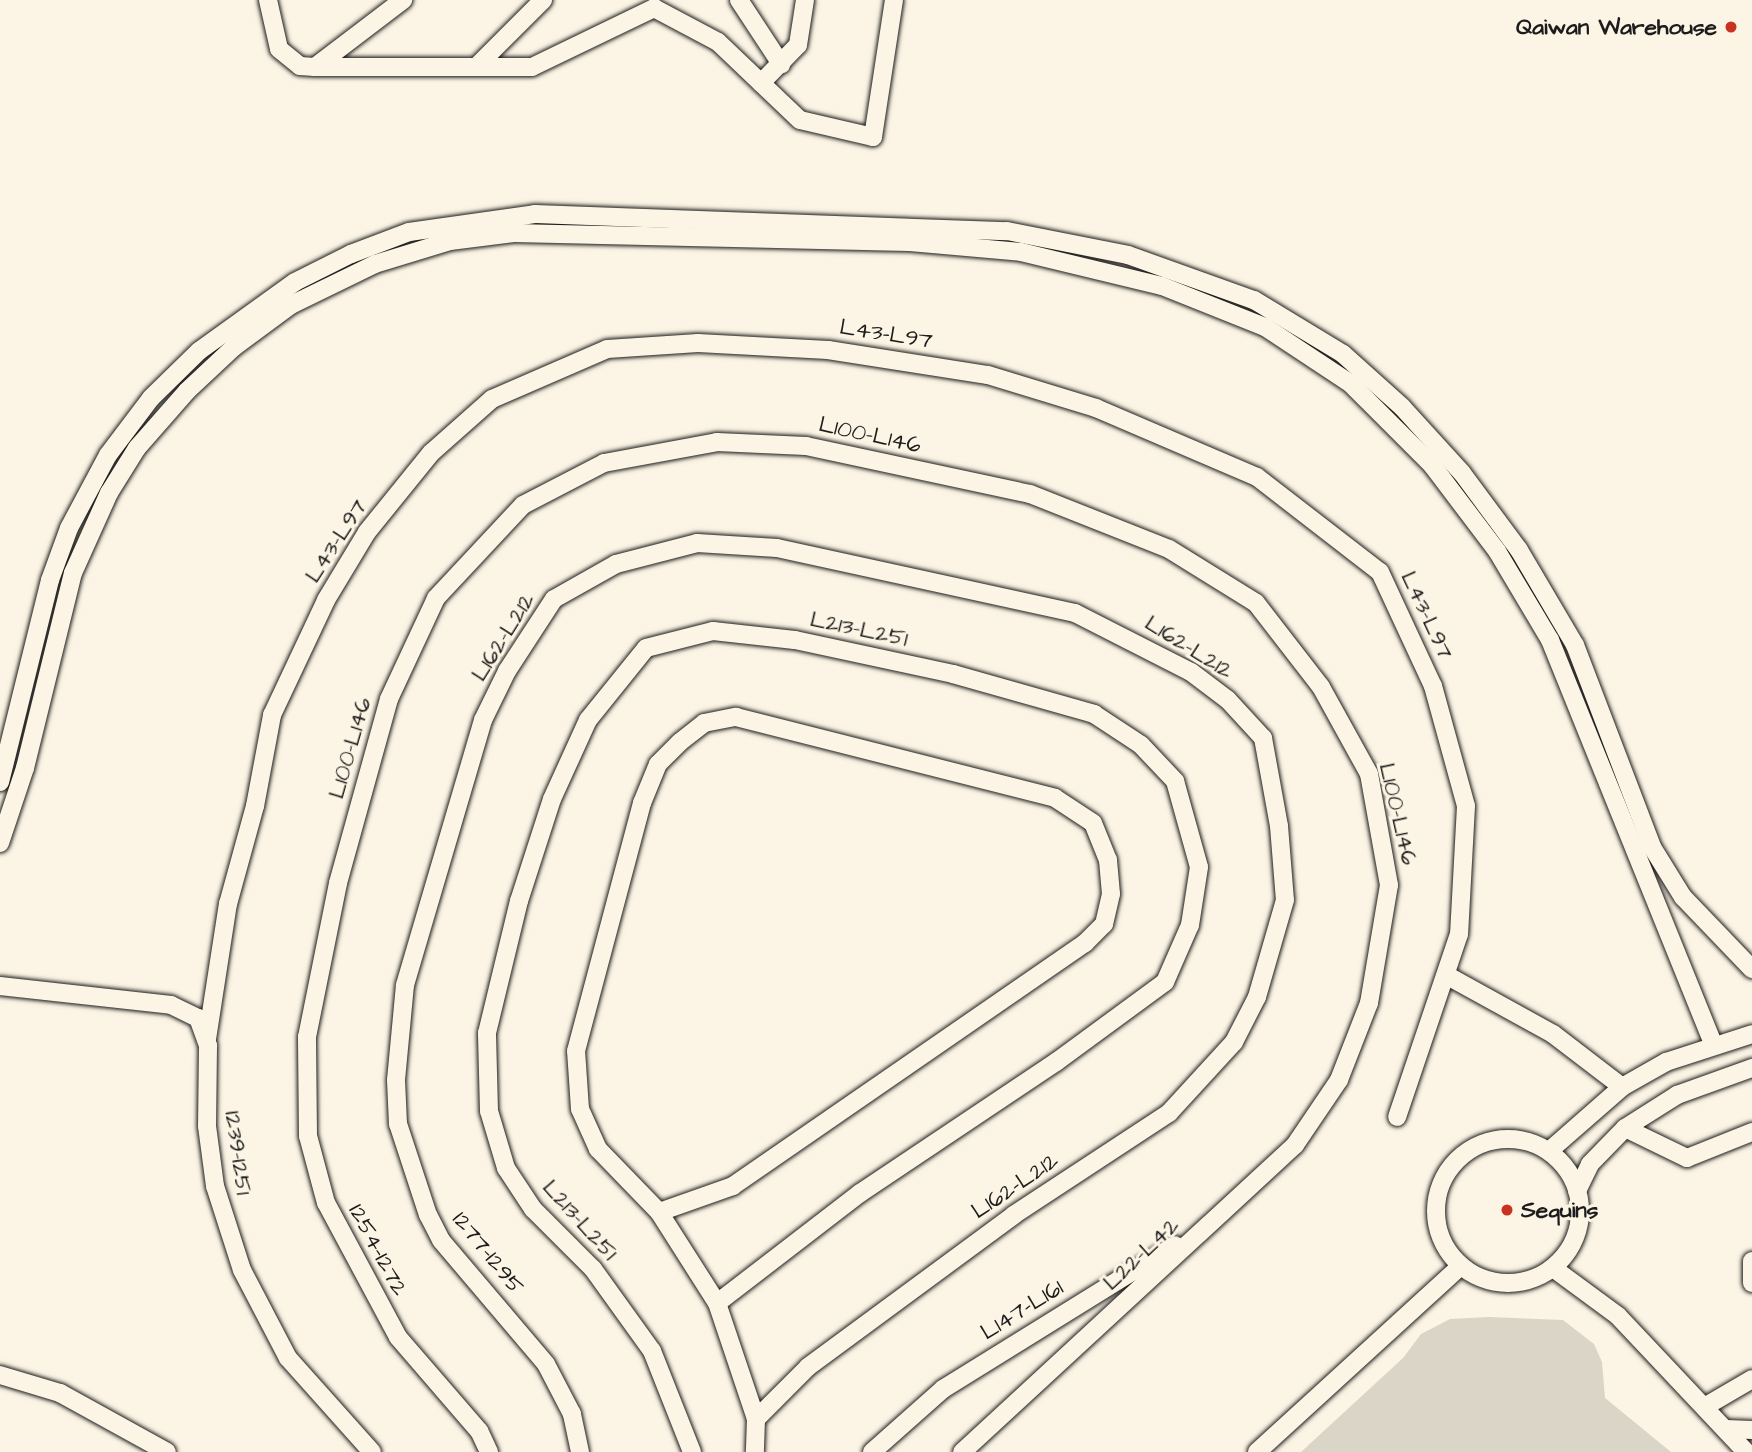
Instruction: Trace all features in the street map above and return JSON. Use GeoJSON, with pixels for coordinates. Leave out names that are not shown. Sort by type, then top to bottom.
{"type":"FeatureCollection","features":[{"type":"Feature","properties":{"kind":"street"},"geometry":{"type":"LineString","coordinates":[[268,0],[279,49],[300,66],[314,67],[532,67],[653,8],[718,42],[800,120],[873,138],[894,0]]}},
{"type":"Feature","properties":{"kind":"street"},"geometry":{"type":"LineString","coordinates":[[314,67],[404,0]]}},
{"type":"Feature","properties":{"kind":"street"},"geometry":{"type":"LineString","coordinates":[[476,67],[543,0]]}},
{"type":"Feature","properties":{"kind":"street"},"geometry":{"type":"LineString","coordinates":[[739,0],[781,64]]}},
{"type":"Feature","properties":{"kind":"street"},"geometry":{"type":"LineString","coordinates":[[761,83],[792,55],[803,31],[805,0]]}},
{"type":"Feature","properties":{"kind":"street"},"geometry":{"type":"LineString","coordinates":[[0,782],[50,580],[69,528],[89,488],[130,424],[199,351],[295,282],[351,254],[409,232],[535,214],[648,215],[1032,234],[1152,262],[1271,309],[1353,363],[1402,408],[1462,473],[1519,550],[1564,625],[1605,720],[1641,819],[1667,872],[1702,919],[1752,969]]}},
{"type":"Feature","properties":{"kind":"street"},"geometry":{"type":"LineString","coordinates":[[648,215],[648,234]]}},
{"type":"Feature","properties":{"kind":"street"},"geometry":{"type":"LineString","coordinates":[[0,843],[25,768],[65,603],[83,544],[137,448],[201,376],[291,305],[375,264],[481,236],[546,231],[910,242],[1021,252],[1163,286],[1265,327],[1351,384],[1403,432],[1452,489],[1538,616],[1587,727],[1713,1044]]}},
{"type":"Feature","properties":{"kind":"street","name":"L43-L97"},"geometry":{"type":"LineString","coordinates":[[207,1039],[228,904],[255,806],[272,715],[326,600],[367,532],[431,453],[492,399],[607,349],[698,343],[828,350],[988,375],[1096,408],[1257,477],[1380,572],[1433,686],[1466,806],[1460,934],[1397,1117]]}},
{"type":"Feature","properties":{"kind":"street","name":"L100-L146"},"geometry":{"type":"LineString","coordinates":[[307,1037],[338,883],[389,699],[436,598],[523,505],[604,463],[717,442],[806,446],[1030,494],[1169,549],[1256,603],[1321,687],[1369,774],[1389,885],[1370,1003],[1339,1080]]}},
{"type":"Feature","properties":{"kind":"street","name":"L162-L212"},"geometry":{"type":"LineString","coordinates":[[405,985],[483,720],[506,671],[554,599],[616,564],[697,543],[777,548],[1075,614],[1191,672],[1227,700],[1263,738],[1279,825],[1285,900],[1257,997],[1234,1042],[1169,1113],[909,1290],[808,1367],[756,1419]]}},
{"type":"Feature","properties":{"kind":"street","name":"L213-L251"},"geometry":{"type":"LineString","coordinates":[[692,1452],[652,1351],[593,1269],[533,1209],[506,1168],[489,1111],[487,1033],[519,901],[552,799],[588,720],[646,648],[713,631],[795,640],[953,674],[1094,714],[1141,745],[1175,781],[1199,867],[1190,925],[1165,982],[1056,1062],[830,1214],[717,1303]]}},
{"type":"Feature","properties":{"kind":"street"},"geometry":{"type":"LineString","coordinates":[[659,1212],[733,1186],[1085,943],[1104,924],[1111,894],[1108,860],[1093,824],[1055,798],[736,717],[704,723],[658,764],[642,803],[576,1051],[580,1109],[598,1149],[659,1212],[717,1303],[756,1419],[755,1452]]}},
{"type":"Feature","properties":{"kind":"street"},"geometry":{"type":"LineString","coordinates":[[1587,727],[1605,720]]}},
{"type":"Feature","properties":{"kind":"street"},"geometry":{"type":"LineString","coordinates":[[1446,975],[1553,1034],[1622,1087]]}},
{"type":"Feature","properties":{"kind":"street","name":"I277-I295"},"geometry":{"type":"LineString","coordinates":[[405,985],[396,1080],[398,1124],[428,1215],[441,1240],[546,1364],[572,1414],[580,1452]]}},
{"type":"Feature","properties":{"kind":"street"},"geometry":{"type":"LineString","coordinates":[[0,986],[171,1005],[193,1013],[207,1039]]}},
{"type":"Feature","properties":{"kind":"street"},"geometry":{"type":"LineString","coordinates":[[1549,1151],[1622,1087],[1666,1062],[1713,1044],[1752,1034]]}},
{"type":"Feature","properties":{"kind":"street","name":"I254-I272"},"geometry":{"type":"LineString","coordinates":[[307,1037],[308,1136],[326,1203],[398,1337],[479,1431],[489,1452]]}},
{"type":"Feature","properties":{"kind":"street","name":"I239-I251"},"geometry":{"type":"LineString","coordinates":[[207,1039],[211,1157],[221,1208],[242,1270],[288,1358],[372,1452]]}},
{"type":"Feature","properties":{"kind":"street"},"geometry":{"type":"LineString","coordinates":[[1577,1191],[1590,1164],[1625,1128],[1677,1095],[1752,1068]]}},
{"type":"Feature","properties":{"kind":"street","name":"L22-L42"},"geometry":{"type":"LineString","coordinates":[[962,1452],[1295,1145],[1339,1080]]}},
{"type":"Feature","properties":{"kind":"street"},"geometry":{"type":"LineString","coordinates":[[1625,1128],[1687,1158],[1752,1132]]}},
{"type":"Feature","properties":{"kind":"street"},"geometry":{"type":"LineString","coordinates":[[1492,1141],[1531,1142],[1549,1151],[1567,1169],[1577,1191],[1580,1218],[1576,1237],[1553,1268],[1531,1280],[1506,1284],[1482,1279],[1461,1266],[1439,1233],[1438,1194],[1446,1175],[1474,1148],[1492,1141]]}},
{"type":"Feature","properties":{"kind":"street","name":"L147-L161"},"geometry":{"type":"LineString","coordinates":[[873,1452],[943,1390],[1209,1225]]}},
{"type":"Feature","properties":{"kind":"street"},"geometry":{"type":"LineString","coordinates":[[1752,1261],[1752,1283]]}},
{"type":"Feature","properties":{"kind":"street"},"geometry":{"type":"LineString","coordinates":[[1257,1452],[1461,1266]]}},
{"type":"Feature","properties":{"kind":"street"},"geometry":{"type":"LineString","coordinates":[[1553,1268],[1618,1316],[1706,1406],[1746,1452]]}},
{"type":"Feature","properties":{"kind":"street"},"geometry":{"type":"LineString","coordinates":[[0,1375],[60,1393],[167,1452]]}},
{"type":"Feature","properties":{"kind":"street"},"geometry":{"type":"LineString","coordinates":[[1706,1406],[1752,1379]]}},
{"type":"Feature","properties":{"kind":"street"},"geometry":{"type":"LineString","coordinates":[[1726,1429],[1752,1430]]}},
{"type":"Feature","properties":{"kind":"shaded area"},"geometry":{"type":"Polygon","coordinates":[[[1489,1317],[1563,1320],[1594,1344],[1602,1362],[1605,1398],[1671,1452],[1301,1452],[1403,1358],[1421,1334],[1450,1319],[1489,1317]]]}},
{"type":"Feature","properties":{"kind":"place","name":"Qaiwan Warehouse"},"geometry":{"type":"Point","coordinates":[1731,27]}},
{"type":"Feature","properties":{"kind":"place","name":"Sequins"},"geometry":{"type":"Point","coordinates":[1507,1210]}}]}
